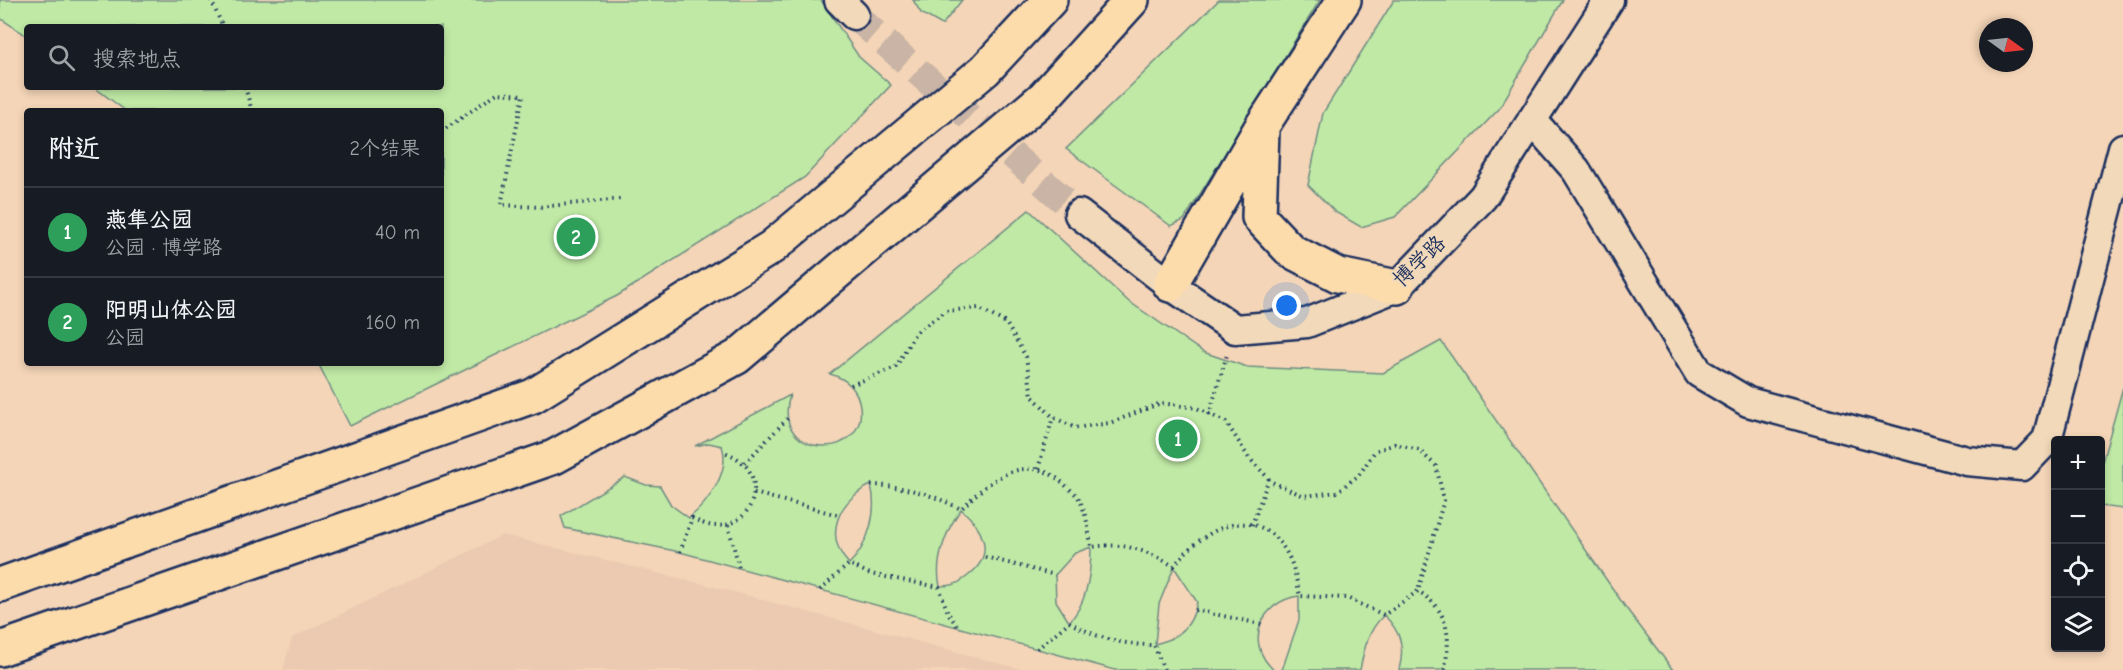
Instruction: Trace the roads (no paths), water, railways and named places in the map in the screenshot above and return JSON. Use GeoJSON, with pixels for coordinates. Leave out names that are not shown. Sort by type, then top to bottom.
{"type":"FeatureCollection","features":[{"type":"Feature","properties":{"kind":"highway"},"geometry":{"type":"LineString","coordinates":[[0,585],[533,396],[772,247],[985,70],[1050,0]]}},
{"type":"Feature","properties":{"kind":"highway"},"geometry":{"type":"LineString","coordinates":[[0,650],[554,456],[737,357],[1044,97],[1132,0]]}},
{"type":"Feature","properties":{"kind":"highway"},"geometry":{"type":"LineString","coordinates":[[1170,285],[1262,126],[1344,0]]}},
{"type":"Feature","properties":{"kind":"highway"},"geometry":{"type":"LineString","coordinates":[[1262,126],[1259,217],[1292,251],[1338,275],[1397,286]]}},
{"type":"Feature","properties":{"kind":"street","name":"博学路"},"geometry":{"type":"LineString","coordinates":[[1170,285],[1235,328],[1307,323],[1397,286],[1483,197],[1609,0]]}},
{"type":"Feature","properties":{"kind":"street"},"geometry":{"type":"LineString","coordinates":[[1532,120],[1576,170],[1699,373],[1748,402],[1967,461],[2022,466],[2047,440],[2123,148]]}},
{"type":"Feature","properties":{"kind":"street"},"geometry":{"type":"LineString","coordinates":[[1079,214],[1170,285]]}},
{"type":"Feature","properties":{"kind":"tunnel"},"geometry":{"type":"LineString","coordinates":[[854,15],[1079,214]]}},
{"type":"Feature","properties":{"kind":"place","name":"阳明山体公园"},"geometry":{"type":"Point","coordinates":[576,237]}},
{"type":"Feature","properties":{"kind":"place","name":"燕隼公园"},"geometry":{"type":"Point","coordinates":[1178,439]}}]}
